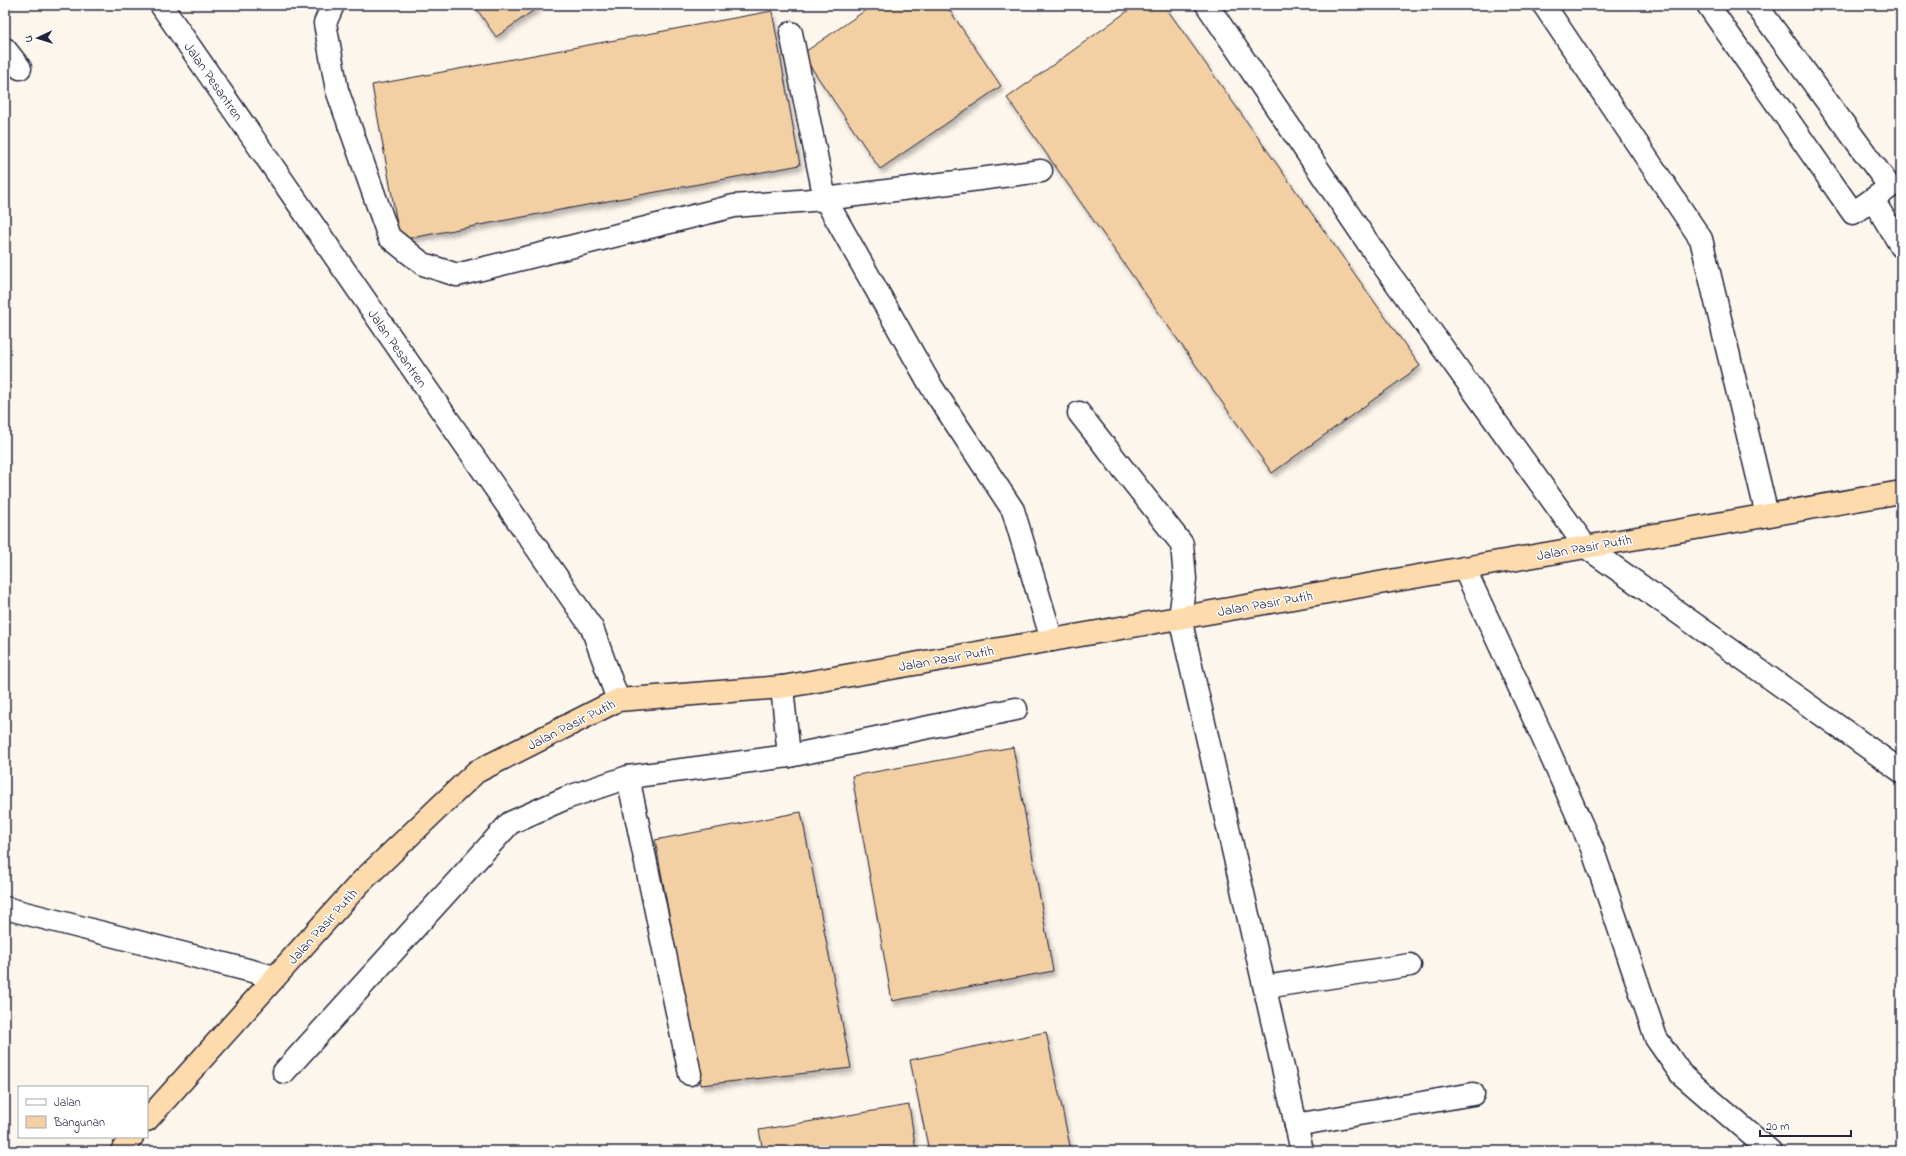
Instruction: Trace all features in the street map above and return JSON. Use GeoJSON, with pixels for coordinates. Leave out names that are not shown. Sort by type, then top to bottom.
{"type":"FeatureCollection","features":[{"type":"Feature","properties":{"kind":"highway","name":"Jalan Pasir Putih"},"geometry":{"type":"LineString","coordinates":[[148,1119],[360,883],[476,772],[618,700],[782,687],[1901,492]]}},
{"type":"Feature","properties":{"kind":"highway"},"geometry":{"type":"LineString","coordinates":[[122,1151],[131,1138]]}},
{"type":"Feature","properties":{"kind":"street","name":"Jalan Pesantren"},"geometry":{"type":"LineString","coordinates":[[161,5],[592,628],[618,700]]}},
{"type":"Feature","properties":{"kind":"street"},"geometry":{"type":"LineString","coordinates":[[333,5],[325,23],[337,90],[389,237],[423,264],[457,275],[734,206],[825,199],[1041,171]]}},
{"type":"Feature","properties":{"kind":"street"},"geometry":{"type":"LineString","coordinates":[[1207,5],[1381,262],[1586,547],[1901,771]]}},
{"type":"Feature","properties":{"kind":"street"},"geometry":{"type":"LineString","coordinates":[[1544,5],[1701,239],[1767,515]]}},
{"type":"Feature","properties":{"kind":"street"},"geometry":{"type":"LineString","coordinates":[[1708,5],[1853,213],[1890,187],[1756,5]]}},
{"type":"Feature","properties":{"kind":"street"},"geometry":{"type":"LineString","coordinates":[[791,33],[825,199],[931,386],[1013,510],[1052,640]]}},
{"type":"Feature","properties":{"kind":"street"},"geometry":{"type":"LineString","coordinates":[[5,49],[20,68]]}},
{"type":"Feature","properties":{"kind":"street"},"geometry":{"type":"LineString","coordinates":[[1873,200],[1901,246]]}},
{"type":"Feature","properties":{"kind":"street"},"geometry":{"type":"LineString","coordinates":[[1079,413],[1182,544],[1185,579],[1180,618],[1302,1151]]}},
{"type":"Feature","properties":{"kind":"street"},"geometry":{"type":"LineString","coordinates":[[1464,568],[1592,848],[1656,1038],[1681,1074],[1770,1151]]}},
{"type":"Feature","properties":{"kind":"street"},"geometry":{"type":"LineString","coordinates":[[782,687],[789,756]]}},
{"type":"Feature","properties":{"kind":"street"},"geometry":{"type":"LineString","coordinates":[[284,1072],[510,823],[566,798],[628,777],[789,756],[1016,709]]}},
{"type":"Feature","properties":{"kind":"street"},"geometry":{"type":"LineString","coordinates":[[628,777],[690,1074]]}},
{"type":"Feature","properties":{"kind":"street"},"geometry":{"type":"LineString","coordinates":[[5,908],[275,977]]}},
{"type":"Feature","properties":{"kind":"street"},"geometry":{"type":"LineString","coordinates":[[1264,987],[1410,965]]}},
{"type":"Feature","properties":{"kind":"street"},"geometry":{"type":"LineString","coordinates":[[1296,1125],[1473,1094]]}},
{"type":"Feature","properties":{"kind":"building"},"geometry":{"type":"Polygon","coordinates":[[[474,5],[541,5],[496,37],[474,5]]]}},
{"type":"Feature","properties":{"kind":"building"},"geometry":{"type":"Polygon","coordinates":[[[873,5],[946,5],[1001,86],[880,169],[802,54],[873,5]]]}},
{"type":"Feature","properties":{"kind":"building"},"geometry":{"type":"Polygon","coordinates":[[[1136,5],[1164,5],[1420,366],[1272,473],[1007,98],[1136,5]]]}},
{"type":"Feature","properties":{"kind":"building"},"geometry":{"type":"Polygon","coordinates":[[[772,11],[800,165],[400,240],[372,85],[772,11]]]}},
{"type":"Feature","properties":{"kind":"building"},"geometry":{"type":"Polygon","coordinates":[[[1013,747],[1053,971],[892,1001],[852,776],[1013,747]]]}},
{"type":"Feature","properties":{"kind":"building"},"geometry":{"type":"Polygon","coordinates":[[[801,812],[851,1068],[701,1085],[655,840],[801,812]]]}},
{"type":"Feature","properties":{"kind":"building"},"geometry":{"type":"Polygon","coordinates":[[[1046,1032],[1071,1151],[929,1151],[910,1060],[1046,1032]]]}},
{"type":"Feature","properties":{"kind":"building"},"geometry":{"type":"Polygon","coordinates":[[[909,1105],[916,1151],[763,1151],[759,1130],[909,1105]]]}}]}
